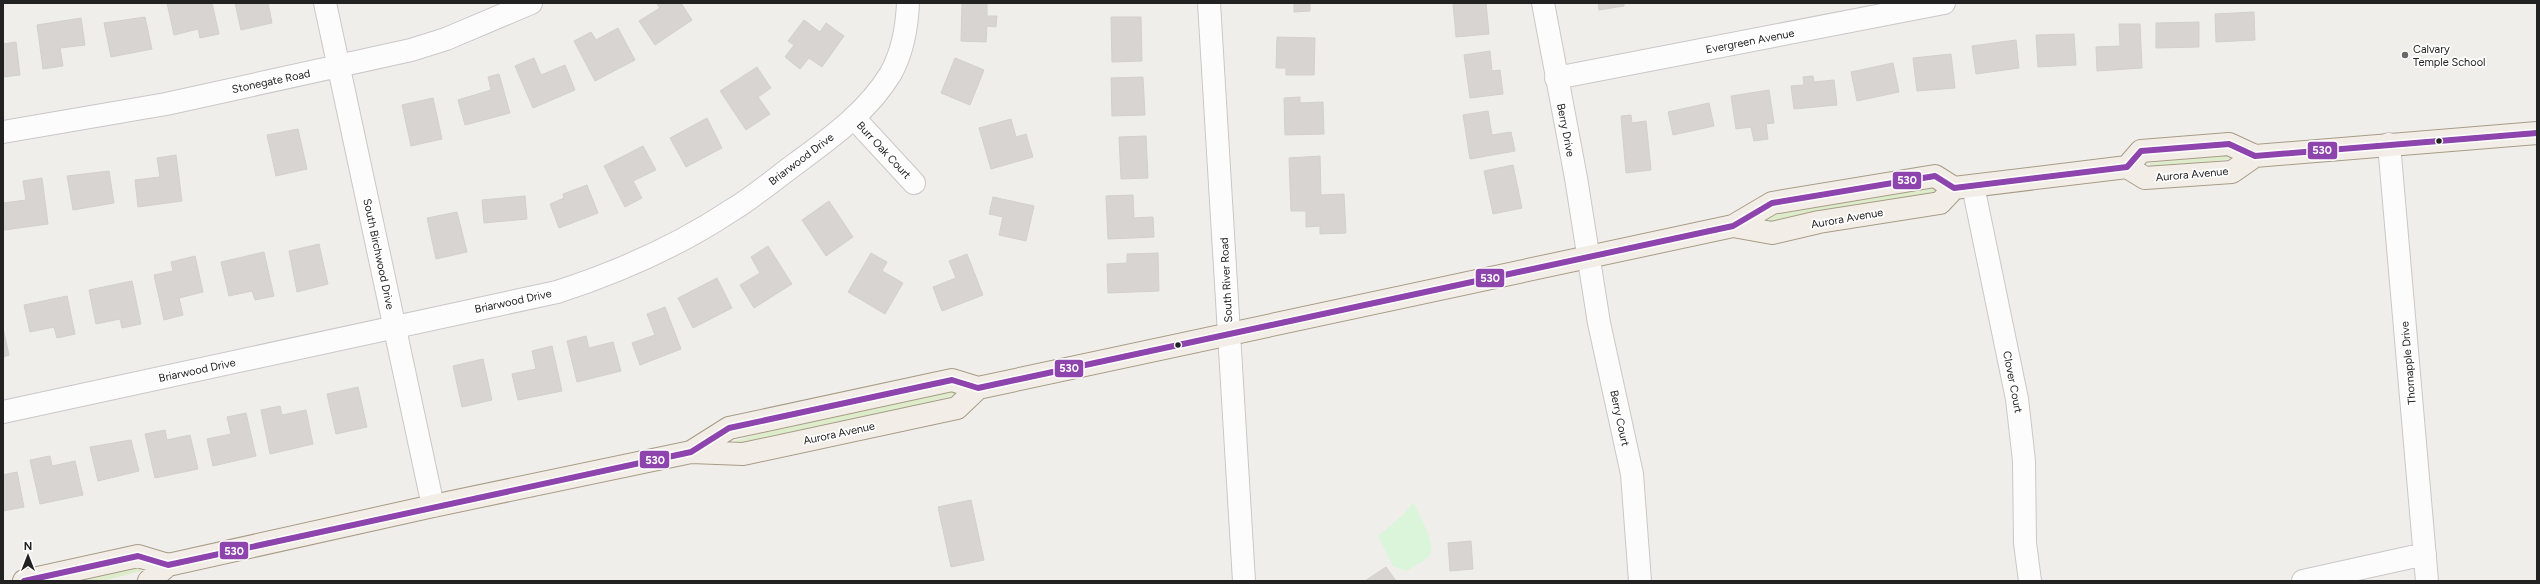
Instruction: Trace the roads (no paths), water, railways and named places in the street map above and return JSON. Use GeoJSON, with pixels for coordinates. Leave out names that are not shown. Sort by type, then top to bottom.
{"type":"FeatureCollection","features":[{"type":"Feature","properties":{"kind":"main road"},"geometry":{"type":"LineString","coordinates":[[1964,187],[2127,167],[2140,151],[2229,144],[2255,156],[2537,133]]}},
{"type":"Feature","properties":{"kind":"main road","name":"Aurora Avenue"},"geometry":{"type":"LineString","coordinates":[[149,581],[168,565],[433,506],[691,452],[729,428],[952,380],[978,388],[1588,256],[1734,226],[1772,203],[1935,176],[1964,187]]}},
{"type":"Feature","properties":{"kind":"main road","name":"Aurora Avenue"},"geometry":{"type":"LineString","coordinates":[[1734,226],[1772,232],[1819,222],[1940,203],[1964,187]]}},
{"type":"Feature","properties":{"kind":"main road","name":"Aurora Avenue"},"geometry":{"type":"LineString","coordinates":[[24,581],[138,556],[168,565]]}},
{"type":"Feature","properties":{"kind":"street","name":"South Birchwood Drive"},"geometry":{"type":"LineString","coordinates":[[325,3],[433,506]]}},
{"type":"Feature","properties":{"kind":"street","name":"Stonegate Road"},"geometry":{"type":"LineString","coordinates":[[3,132],[166,104],[411,50],[446,39],[531,3]]}},
{"type":"Feature","properties":{"kind":"street","name":"Briarwood Drive"},"geometry":{"type":"LineString","coordinates":[[3,412],[557,292],[625,268],[684,240],[733,210],[854,118],[876,94],[891,72],[902,46],[908,3]]}},
{"type":"Feature","properties":{"kind":"street","name":"South River Road"},"geometry":{"type":"LineString","coordinates":[[1209,3],[1244,581]]}},
{"type":"Feature","properties":{"kind":"street","name":"Berry Drive"},"geometry":{"type":"LineString","coordinates":[[1543,3],[1588,256]]}},
{"type":"Feature","properties":{"kind":"street","name":"Evergreen Avenue"},"geometry":{"type":"LineString","coordinates":[[1556,78],[1944,3]]}},
{"type":"Feature","properties":{"kind":"street","name":"Burr Oak Court"},"geometry":{"type":"LineString","coordinates":[[854,118],[914,183]]}},
{"type":"Feature","properties":{"kind":"street","name":"Thornapple Drive"},"geometry":{"type":"LineString","coordinates":[[2389,144],[2427,581]]}},
{"type":"Feature","properties":{"kind":"street","name":"Clover Court"},"geometry":{"type":"LineString","coordinates":[[1964,187],[2017,399],[2024,461],[2024,543],[2030,581]]}},
{"type":"Feature","properties":{"kind":"street","name":"Berry Court"},"geometry":{"type":"LineString","coordinates":[[1588,256],[1599,323],[1632,474],[1640,581]]}},
{"type":"Feature","properties":{"kind":"street"},"geometry":{"type":"LineString","coordinates":[[2303,581],[2425,554]]}},
{"type":"Feature","properties":{"kind":"place","name":"Calvary Temple School"},"geometry":{"type":"Point","coordinates":[2405,55]}}]}
